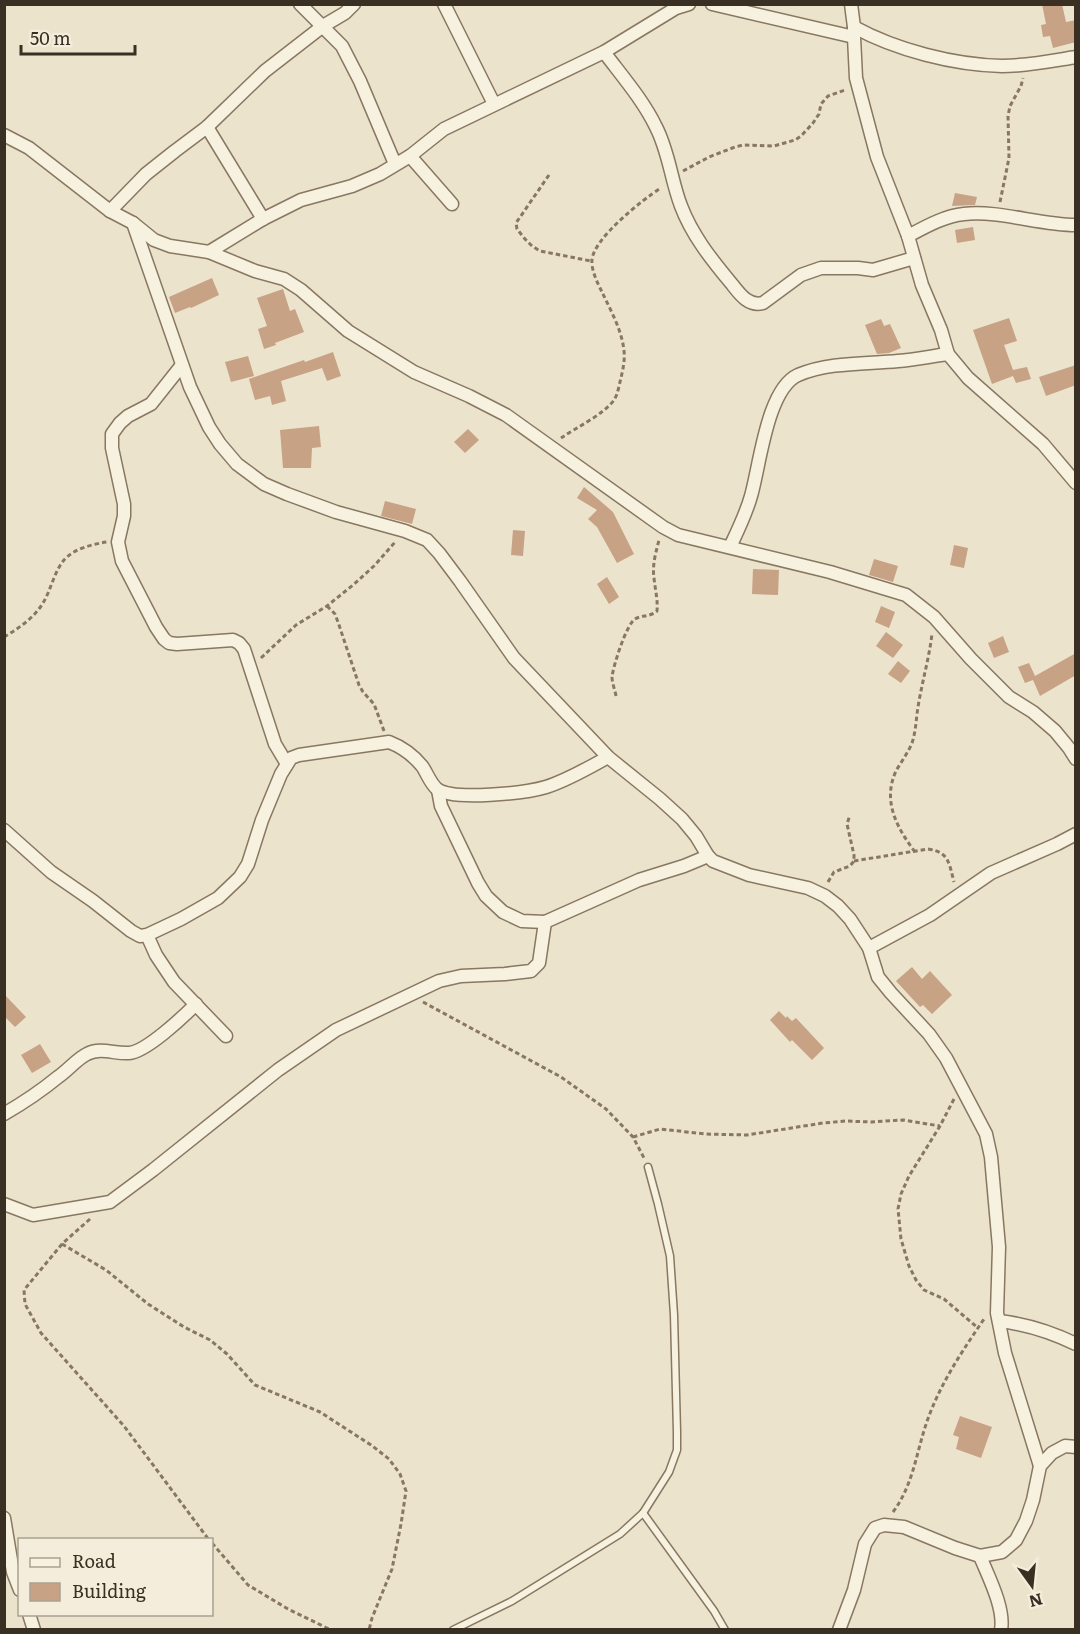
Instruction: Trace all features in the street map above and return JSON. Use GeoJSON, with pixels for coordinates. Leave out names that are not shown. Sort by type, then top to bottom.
{"type":"FeatureCollection","features":[{"type":"Feature","properties":{"kind":"street"},"geometry":{"type":"LineString","coordinates":[[300,4],[342,46],[360,81],[395,164]]}},
{"type":"Feature","properties":{"kind":"street"},"geometry":{"type":"LineString","coordinates":[[110,211],[146,174],[207,127],[265,71],[354,4]]}},
{"type":"Feature","properties":{"kind":"street"},"geometry":{"type":"LineString","coordinates":[[444,4],[494,104]]}},
{"type":"Feature","properties":{"kind":"street"},"geometry":{"type":"LineString","coordinates":[[209,252],[263,219],[301,200],[352,186],[380,174],[410,156],[444,129],[604,52],[676,8],[690,4]]}},
{"type":"Feature","properties":{"kind":"street"},"geometry":{"type":"LineString","coordinates":[[712,4],[872,36],[946,59],[983,65],[1003,66],[1076,57]]}},
{"type":"Feature","properties":{"kind":"street"},"geometry":{"type":"LineString","coordinates":[[851,4],[856,78],[878,157],[908,236],[922,285],[941,330],[948,354],[968,378],[1043,444],[1076,483]]}},
{"type":"Feature","properties":{"kind":"street"},"geometry":{"type":"LineString","coordinates":[[604,52],[652,117],[666,150],[672,180],[686,219],[701,245],[750,303],[757,305],[763,303],[801,275],[820,268],[873,270],[914,258]]}},
{"type":"Feature","properties":{"kind":"street"},"geometry":{"type":"LineString","coordinates":[[207,127],[263,219]]}},
{"type":"Feature","properties":{"kind":"street"},"geometry":{"type":"LineString","coordinates":[[4,135],[28,148],[110,211],[133,223],[154,240],[170,246],[209,252],[255,271],[284,279],[301,290],[348,331],[414,372],[506,415],[663,527],[678,535],[830,572],[906,595],[934,617],[1009,697],[1033,712],[1055,731],[1076,759]]}},
{"type":"Feature","properties":{"kind":"street"},"geometry":{"type":"LineString","coordinates":[[410,156],[452,204]]}},
{"type":"Feature","properties":{"kind":"street"},"geometry":{"type":"LineString","coordinates":[[908,236],[945,219],[977,213],[1058,225],[1076,225]]}},
{"type":"Feature","properties":{"kind":"street"},"geometry":{"type":"LineString","coordinates":[[133,223],[182,365],[208,427],[237,464],[264,484],[336,512],[405,531],[427,540],[439,553],[514,658],[608,757],[682,819],[708,856],[720,865],[749,875],[808,888],[825,896],[838,906],[850,919],[869,948],[878,977],[946,1058],[986,1134],[991,1157],[999,1247],[997,1300],[999,1321],[1005,1353],[1040,1466],[1033,1500],[1016,1540],[1002,1552],[980,1556],[904,1527],[884,1525],[874,1528],[869,1535],[854,1590],[839,1629]]}},
{"type":"Feature","properties":{"kind":"street"},"geometry":{"type":"LineString","coordinates":[[730,547],[750,498],[763,441],[783,387],[796,376],[818,369],[948,354]]}},
{"type":"Feature","properties":{"kind":"street"},"geometry":{"type":"LineString","coordinates":[[182,365],[151,404],[128,416],[112,434],[112,448],[124,511],[118,542],[122,561],[164,639],[169,643],[233,640],[244,649],[275,744],[287,764]]}},
{"type":"Feature","properties":{"kind":"street"},"geometry":{"type":"LineString","coordinates":[[4,830],[51,872],[140,936],[181,920],[218,897],[240,877],[248,864],[262,820],[281,774],[291,758],[299,754],[389,742],[403,747],[422,766],[438,790],[451,795],[493,794],[544,787],[578,774],[608,757]]}},
{"type":"Feature","properties":{"kind":"street"},"geometry":{"type":"LineString","coordinates":[[438,790],[441,806],[468,865],[486,896],[503,912],[522,921],[545,922],[639,880],[708,856]]}},
{"type":"Feature","properties":{"kind":"street"},"geometry":{"type":"LineString","coordinates":[[869,948],[930,915],[991,873],[1076,834]]}},
{"type":"Feature","properties":{"kind":"street"},"geometry":{"type":"LineString","coordinates":[[4,1204],[33,1215],[110,1202],[278,1070],[336,1030],[439,981],[461,976],[531,971],[539,963],[545,922]]}},
{"type":"Feature","properties":{"kind":"street"},"geometry":{"type":"LineString","coordinates":[[147,935],[156,955],[174,982],[226,1036]]}},
{"type":"Feature","properties":{"kind":"street"},"geometry":{"type":"LineString","coordinates":[[4,1114],[28,1100],[86,1054],[98,1051],[130,1053],[136,1051],[180,1020],[196,1004]]}},
{"type":"Feature","properties":{"kind":"street"},"geometry":{"type":"LineString","coordinates":[[999,1321],[1022,1323],[1076,1344]]}},
{"type":"Feature","properties":{"kind":"street"},"geometry":{"type":"LineString","coordinates":[[1040,1466],[1052,1453],[1065,1446],[1076,1447]]}},
{"type":"Feature","properties":{"kind":"street"},"geometry":{"type":"LineString","coordinates":[[4,1518],[13,1572],[18,1585]]}},
{"type":"Feature","properties":{"kind":"street"},"geometry":{"type":"LineString","coordinates":[[980,1556],[1000,1610],[1001,1629]]}},
{"type":"Feature","properties":{"kind":"lane"},"geometry":{"type":"LineString","coordinates":[[453,1629],[512,1601],[620,1533],[643,1513],[669,1472],[677,1450],[674,1315],[670,1256],[648,1167]]}},
{"type":"Feature","properties":{"kind":"lane"},"geometry":{"type":"LineString","coordinates":[[643,1513],[725,1629]]}},
{"type":"Feature","properties":{"kind":"path"},"geometry":{"type":"LineString","coordinates":[[997,215],[1009,158],[1008,116],[1010,106],[1021,86],[1025,64]]}},
{"type":"Feature","properties":{"kind":"path"},"geometry":{"type":"LineString","coordinates":[[550,446],[612,402],[616,396],[624,352],[621,337],[591,261],[598,246],[617,223],[651,193],[694,164],[743,145],[774,146],[795,140],[813,123],[819,114],[821,104],[828,96],[848,88],[856,78]]}},
{"type":"Feature","properties":{"kind":"path"},"geometry":{"type":"LineString","coordinates":[[549,175],[516,223],[517,229],[532,246],[540,251],[591,261]]}},
{"type":"Feature","properties":{"kind":"path"},"geometry":{"type":"LineString","coordinates":[[616,696],[612,680],[613,672],[626,631],[633,620],[657,611],[654,565],[663,527]]}},
{"type":"Feature","properties":{"kind":"path"},"geometry":{"type":"LineString","coordinates":[[252,672],[261,658],[280,639],[296,625],[327,606],[374,566],[405,531]]}},
{"type":"Feature","properties":{"kind":"path"},"geometry":{"type":"LineString","coordinates":[[4,637],[28,621],[39,608],[64,560],[71,554],[94,544],[118,542]]}},
{"type":"Feature","properties":{"kind":"path"},"geometry":{"type":"LineString","coordinates":[[327,606],[335,616],[359,685],[374,704],[389,742]]}},
{"type":"Feature","properties":{"kind":"path"},"geometry":{"type":"LineString","coordinates":[[915,852],[895,822],[890,792],[897,770],[912,742],[930,657],[934,617]]}},
{"type":"Feature","properties":{"kind":"path"},"geometry":{"type":"LineString","coordinates":[[825,896],[829,880],[834,872],[850,866],[854,861],[847,824],[850,815]]}},
{"type":"Feature","properties":{"kind":"path"},"geometry":{"type":"LineString","coordinates":[[854,861],[928,849],[940,851],[946,857],[958,895]]}},
{"type":"Feature","properties":{"kind":"path"},"geometry":{"type":"LineString","coordinates":[[411,995],[561,1077],[606,1109],[633,1137],[648,1167]]}},
{"type":"Feature","properties":{"kind":"path"},"geometry":{"type":"LineString","coordinates":[[961,1087],[909,1176],[901,1194],[898,1209],[901,1239],[916,1280],[924,1290],[945,1299],[978,1328]]}},
{"type":"Feature","properties":{"kind":"path"},"geometry":{"type":"LineString","coordinates":[[633,1137],[660,1129],[705,1134],[747,1135],[846,1121],[903,1120],[939,1126]]}},
{"type":"Feature","properties":{"kind":"path"},"geometry":{"type":"LineString","coordinates":[[110,1202],[62,1244],[24,1290],[25,1304],[41,1333],[124,1426],[208,1538]]}},
{"type":"Feature","properties":{"kind":"path"},"geometry":{"type":"LineString","coordinates":[[62,1244],[106,1270],[148,1304],[210,1340],[227,1354],[255,1385],[320,1412],[389,1459],[400,1474],[406,1491],[392,1569],[369,1629]]}},
{"type":"Feature","properties":{"kind":"path"},"geometry":{"type":"LineString","coordinates":[[884,1525],[903,1498],[914,1472],[927,1419],[938,1393],[997,1300]]}},
{"type":"Feature","properties":{"kind":"path"},"geometry":{"type":"LineString","coordinates":[[213,1544],[248,1585],[288,1609],[331,1629]]}},
{"type":"Feature","properties":{"kind":"building"},"geometry":{"type":"Polygon","coordinates":[[[1042,4],[1062,4],[1066,22],[1076,20],[1076,42],[1053,48],[1050,36],[1043,37],[1041,25],[1046,24],[1042,4]]]}},
{"type":"Feature","properties":{"kind":"building"},"geometry":{"type":"Polygon","coordinates":[[[955,193],[977,197],[975,205],[952,206],[955,193]]]}},
{"type":"Feature","properties":{"kind":"building"},"geometry":{"type":"Polygon","coordinates":[[[973,227],[975,240],[957,243],[955,230],[973,227]]]}},
{"type":"Feature","properties":{"kind":"building"},"geometry":{"type":"Polygon","coordinates":[[[212,278],[219,295],[175,313],[169,297],[212,278]]]}},
{"type":"Feature","properties":{"kind":"building"},"geometry":{"type":"Polygon","coordinates":[[[283,289],[290,311],[295,309],[304,332],[264,349],[258,329],[267,326],[257,298],[283,289]]]}},
{"type":"Feature","properties":{"kind":"building"},"geometry":{"type":"Polygon","coordinates":[[[1009,318],[1017,341],[1004,345],[1013,370],[1027,367],[1031,379],[1016,383],[1013,376],[992,384],[973,330],[1009,318]]]}},
{"type":"Feature","properties":{"kind":"building"},"geometry":{"type":"Polygon","coordinates":[[[881,319],[884,326],[890,324],[901,348],[889,353],[877,354],[865,325],[881,319]]]}},
{"type":"Feature","properties":{"kind":"building"},"geometry":{"type":"Polygon","coordinates":[[[333,352],[341,376],[327,381],[322,368],[281,381],[286,401],[272,405],[270,396],[255,400],[249,379],[333,352]]]}},
{"type":"Feature","properties":{"kind":"building"},"geometry":{"type":"Polygon","coordinates":[[[248,356],[254,376],[231,382],[225,362],[248,356]]]}},
{"type":"Feature","properties":{"kind":"building"},"geometry":{"type":"Polygon","coordinates":[[[1076,365],[1076,385],[1046,396],[1039,377],[1076,365]]]}},
{"type":"Feature","properties":{"kind":"building"},"geometry":{"type":"Polygon","coordinates":[[[319,426],[321,447],[312,448],[311,468],[283,468],[280,430],[319,426]]]}},
{"type":"Feature","properties":{"kind":"building"},"geometry":{"type":"Polygon","coordinates":[[[468,429],[479,440],[465,453],[454,442],[468,429]]]}},
{"type":"Feature","properties":{"kind":"building"},"geometry":{"type":"Polygon","coordinates":[[[584,487],[613,512],[634,554],[617,563],[597,527],[588,519],[597,510],[577,498],[584,487]]]}},
{"type":"Feature","properties":{"kind":"building"},"geometry":{"type":"Polygon","coordinates":[[[385,501],[416,509],[412,524],[381,516],[385,501]]]}},
{"type":"Feature","properties":{"kind":"building"},"geometry":{"type":"Polygon","coordinates":[[[513,530],[525,531],[523,556],[511,555],[513,530]]]}},
{"type":"Feature","properties":{"kind":"building"},"geometry":{"type":"Polygon","coordinates":[[[954,545],[968,548],[964,568],[950,565],[954,545]]]}},
{"type":"Feature","properties":{"kind":"building"},"geometry":{"type":"Polygon","coordinates":[[[874,559],[898,566],[893,582],[869,575],[874,559]]]}},
{"type":"Feature","properties":{"kind":"building"},"geometry":{"type":"Polygon","coordinates":[[[753,569],[779,570],[778,595],[752,594],[753,569]]]}},
{"type":"Feature","properties":{"kind":"building"},"geometry":{"type":"Polygon","coordinates":[[[607,577],[619,597],[609,604],[597,584],[607,577]]]}},
{"type":"Feature","properties":{"kind":"building"},"geometry":{"type":"Polygon","coordinates":[[[881,606],[895,612],[889,628],[875,622],[881,606]]]}},
{"type":"Feature","properties":{"kind":"building"},"geometry":{"type":"Polygon","coordinates":[[[886,632],[903,645],[893,658],[876,646],[886,632]]]}},
{"type":"Feature","properties":{"kind":"building"},"geometry":{"type":"Polygon","coordinates":[[[1003,636],[1009,652],[994,658],[988,643],[1003,636]]]}},
{"type":"Feature","properties":{"kind":"building"},"geometry":{"type":"Polygon","coordinates":[[[1076,653],[1076,675],[1040,696],[1033,680],[1025,683],[1018,667],[1029,663],[1035,676],[1076,653]]]}},
{"type":"Feature","properties":{"kind":"building"},"geometry":{"type":"Polygon","coordinates":[[[898,661],[910,671],[901,683],[888,674],[898,661]]]}},
{"type":"Feature","properties":{"kind":"building"},"geometry":{"type":"Polygon","coordinates":[[[912,967],[922,979],[930,971],[952,995],[932,1014],[923,1005],[920,1007],[896,981],[912,967]]]}},
{"type":"Feature","properties":{"kind":"building"},"geometry":{"type":"Polygon","coordinates":[[[4,994],[26,1017],[15,1027],[4,1016],[4,994]]]}},
{"type":"Feature","properties":{"kind":"building"},"geometry":{"type":"Polygon","coordinates":[[[779,1011],[792,1021],[796,1018],[824,1048],[812,1060],[792,1040],[790,1042],[770,1020],[779,1011]]]}},
{"type":"Feature","properties":{"kind":"building"},"geometry":{"type":"Polygon","coordinates":[[[40,1044],[51,1062],[32,1073],[21,1055],[40,1044]]]}},
{"type":"Feature","properties":{"kind":"building"},"geometry":{"type":"Polygon","coordinates":[[[960,1416],[992,1427],[981,1458],[956,1449],[959,1437],[953,1435],[960,1416]]]}}]}
